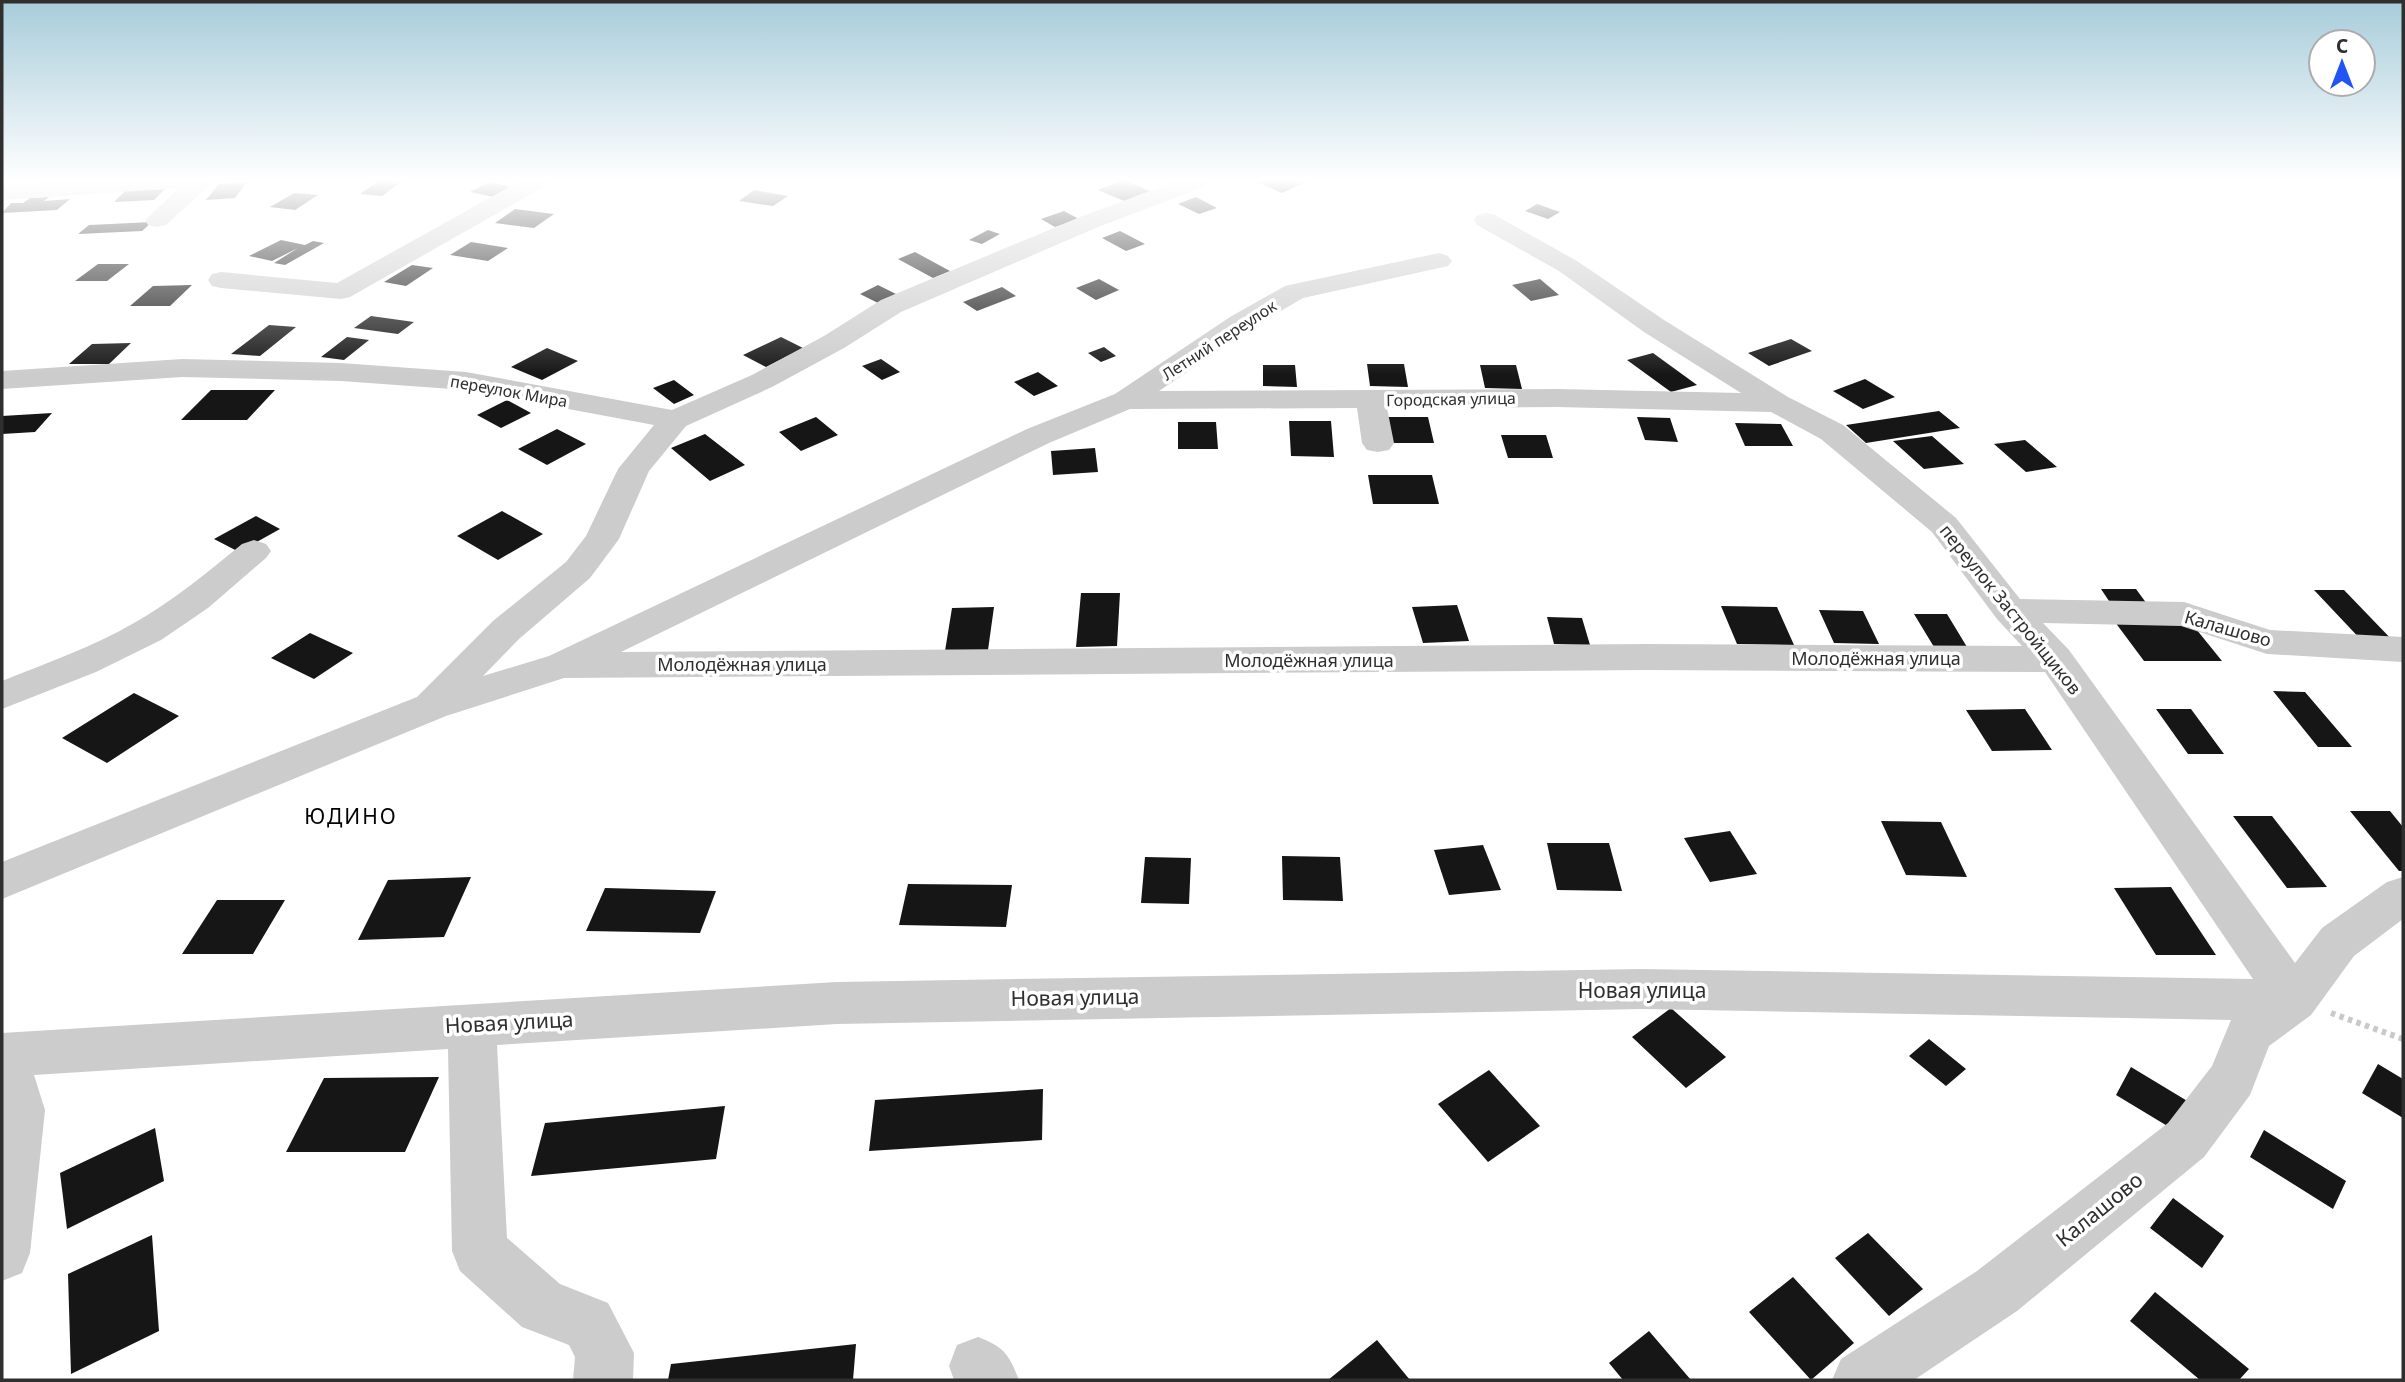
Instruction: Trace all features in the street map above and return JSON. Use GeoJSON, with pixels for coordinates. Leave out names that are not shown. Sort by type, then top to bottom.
{"type":"FeatureCollection","features":[{"type":"Feature","properties":{"kind":"street"},"geometry":{"type":"LineString","coordinates":[[220,280],[341,291],[422,245]]}},
{"type":"Feature","properties":{"kind":"street"},"geometry":{"type":"LineString","coordinates":[[431,706],[506,630],[578,569],[602,539],[634,468],[675,420],[762,381],[834,342],[891,306],[1034,245]]}},
{"type":"Feature","properties":{"kind":"street","name":"переулок Застройщиков"},"geometry":{"type":"LineString","coordinates":[[1531,245],[1568,266],[1654,326],[1777,403],[1832,432],[1944,525],[2010,611],[2056,659],[2294,1000]]}},
{"type":"Feature","properties":{"kind":"street","name":"Летний переулок"},"geometry":{"type":"LineString","coordinates":[[1126,400],[1240,323],[1294,292],[1439,261]]}},
{"type":"Feature","properties":{"kind":"street","name":"переулок Мира"},"geometry":{"type":"LineString","coordinates":[[2,380],[183,368],[341,372],[466,381],[675,420]]}},
{"type":"Feature","properties":{"kind":"street","name":"Городская улица"},"geometry":{"type":"LineString","coordinates":[[1126,400],[1556,398],[1777,403]]}},
{"type":"Feature","properties":{"kind":"street"},"geometry":{"type":"LineString","coordinates":[[2,881],[431,706],[562,665],[1026,442],[1126,400]]}},
{"type":"Feature","properties":{"kind":"street"},"geometry":{"type":"LineString","coordinates":[[1371,400],[1378,443]]}},
{"type":"Feature","properties":{"kind":"street"},"geometry":{"type":"LineString","coordinates":[[2,696],[73,669],[134,639],[188,604],[254,551]]}},
{"type":"Feature","properties":{"kind":"street","name":"Калашово"},"geometry":{"type":"LineString","coordinates":[[2010,611],[2184,614],[2267,642],[2403,649]]}},
{"type":"Feature","properties":{"kind":"street","name":"Молодёжная улица"},"geometry":{"type":"LineString","coordinates":[[562,665],[1646,657],[2056,659]]}},
{"type":"Feature","properties":{"kind":"street","name":"Калашово"},"geometry":{"type":"LineString","coordinates":[[1862,1380],[1997,1291],[2186,1140],[2232,1079],[2249,1033],[2294,1000],[2338,942],[2403,895]]}},
{"type":"Feature","properties":{"kind":"street","name":"Новая улица"},"geometry":{"type":"LineString","coordinates":[[2,1055],[837,1003],[1642,989],[2294,1000]]}},
{"type":"Feature","properties":{"kind":"street"},"geometry":{"type":"LineString","coordinates":[[472,1024],[480,1251],[542,1307],[588,1323],[605,1353],[603,1380]]}},
{"type":"Feature","properties":{"kind":"street"},"geometry":{"type":"LineString","coordinates":[[2,1055],[19,1110],[2,1253]]}},
{"type":"Feature","properties":{"kind":"path"},"geometry":{"type":"LineString","coordinates":[[2294,1000],[2403,1039]]}},
{"type":"Feature","properties":{"kind":"building"},"geometry":{"type":"Polygon","coordinates":[[[270,245],[320,245],[285,265],[274,263],[298,248],[272,261],[249,256],[270,245]]]}},
{"type":"Feature","properties":{"kind":"building"},"geometry":{"type":"Polygon","coordinates":[[[465,245],[508,248],[488,261],[450,255],[465,245]]]}},
{"type":"Feature","properties":{"kind":"building"},"geometry":{"type":"Polygon","coordinates":[[[1116,245],[1141,245],[1126,251],[1116,245]]]}},
{"type":"Feature","properties":{"kind":"building"},"geometry":{"type":"Polygon","coordinates":[[[915,252],[950,271],[933,278],[898,259],[915,252]]]}},
{"type":"Feature","properties":{"kind":"building"},"geometry":{"type":"Polygon","coordinates":[[[98,264],[129,264],[107,281],[75,281],[98,264]]]}},
{"type":"Feature","properties":{"kind":"building"},"geometry":{"type":"Polygon","coordinates":[[[412,265],[433,268],[406,286],[384,282],[412,265]]]}},
{"type":"Feature","properties":{"kind":"building"},"geometry":{"type":"Polygon","coordinates":[[[1099,279],[1119,290],[1096,300],[1076,288],[1099,279]]]}},
{"type":"Feature","properties":{"kind":"building"},"geometry":{"type":"Polygon","coordinates":[[[1540,279],[1559,295],[1531,301],[1512,285],[1540,279]]]}},
{"type":"Feature","properties":{"kind":"building"},"geometry":{"type":"Polygon","coordinates":[[[192,285],[170,306],[130,306],[153,286],[192,285]]]}},
{"type":"Feature","properties":{"kind":"building"},"geometry":{"type":"Polygon","coordinates":[[[878,285],[896,294],[878,303],[860,294],[878,285]]]}},
{"type":"Feature","properties":{"kind":"building"},"geometry":{"type":"Polygon","coordinates":[[[1002,287],[1016,296],[977,311],[963,302],[1002,287]]]}},
{"type":"Feature","properties":{"kind":"building"},"geometry":{"type":"Polygon","coordinates":[[[371,316],[414,322],[398,334],[354,328],[371,316]]]}},
{"type":"Feature","properties":{"kind":"building"},"geometry":{"type":"Polygon","coordinates":[[[269,325],[296,327],[260,356],[231,354],[269,325]]]}},
{"type":"Feature","properties":{"kind":"building"},"geometry":{"type":"Polygon","coordinates":[[[347,337],[369,340],[344,360],[321,357],[347,337]]]}},
{"type":"Feature","properties":{"kind":"building"},"geometry":{"type":"Polygon","coordinates":[[[781,337],[803,348],[766,367],[743,355],[781,337]]]}},
{"type":"Feature","properties":{"kind":"building"},"geometry":{"type":"Polygon","coordinates":[[[1791,339],[1812,351],[1769,366],[1748,353],[1791,339]]]}},
{"type":"Feature","properties":{"kind":"building"},"geometry":{"type":"Polygon","coordinates":[[[131,343],[109,364],[69,364],[92,344],[131,343]]]}},
{"type":"Feature","properties":{"kind":"building"},"geometry":{"type":"Polygon","coordinates":[[[1104,347],[1116,356],[1101,362],[1088,353],[1104,347]]]}},
{"type":"Feature","properties":{"kind":"building"},"geometry":{"type":"Polygon","coordinates":[[[547,348],[578,361],[542,380],[511,367],[547,348]]]}},
{"type":"Feature","properties":{"kind":"building"},"geometry":{"type":"Polygon","coordinates":[[[1653,353],[1697,385],[1671,392],[1627,360],[1653,353]]]}},
{"type":"Feature","properties":{"kind":"building"},"geometry":{"type":"Polygon","coordinates":[[[881,359],[900,372],[882,380],[862,366],[881,359]]]}},
{"type":"Feature","properties":{"kind":"building"},"geometry":{"type":"Polygon","coordinates":[[[1367,364],[1404,364],[1408,387],[1370,386],[1367,364]]]}},
{"type":"Feature","properties":{"kind":"building"},"geometry":{"type":"Polygon","coordinates":[[[1263,365],[1295,365],[1297,387],[1263,386],[1263,365]]]}},
{"type":"Feature","properties":{"kind":"building"},"geometry":{"type":"Polygon","coordinates":[[[1480,365],[1516,365],[1522,389],[1485,388],[1480,365]]]}},
{"type":"Feature","properties":{"kind":"building"},"geometry":{"type":"Polygon","coordinates":[[[1038,372],[1058,386],[1034,396],[1014,382],[1038,372]]]}},
{"type":"Feature","properties":{"kind":"building"},"geometry":{"type":"Polygon","coordinates":[[[1865,379],[1895,397],[1863,409],[1833,391],[1865,379]]]}},
{"type":"Feature","properties":{"kind":"building"},"geometry":{"type":"Polygon","coordinates":[[[674,380],[694,395],[674,404],[653,388],[674,380]]]}},
{"type":"Feature","properties":{"kind":"building"},"geometry":{"type":"Polygon","coordinates":[[[211,390],[275,390],[247,420],[181,420],[211,390]]]}},
{"type":"Feature","properties":{"kind":"building"},"geometry":{"type":"Polygon","coordinates":[[[507,400],[531,413],[501,428],[477,415],[507,400]]]}},
{"type":"Feature","properties":{"kind":"building"},"geometry":{"type":"Polygon","coordinates":[[[1939,411],[1960,428],[1866,443],[1846,425],[1939,411]]]}},
{"type":"Feature","properties":{"kind":"building"},"geometry":{"type":"Polygon","coordinates":[[[52,413],[35,432],[2,434],[2,416],[52,413]]]}},
{"type":"Feature","properties":{"kind":"building"},"geometry":{"type":"Polygon","coordinates":[[[816,417],[838,435],[801,451],[779,432],[816,417]]]}},
{"type":"Feature","properties":{"kind":"building"},"geometry":{"type":"Polygon","coordinates":[[[1387,417],[1428,417],[1434,443],[1392,443],[1387,417]]]}},
{"type":"Feature","properties":{"kind":"building"},"geometry":{"type":"Polygon","coordinates":[[[1637,417],[1670,418],[1678,442],[1645,440],[1637,417]]]}},
{"type":"Feature","properties":{"kind":"building"},"geometry":{"type":"Polygon","coordinates":[[[1289,421],[1331,421],[1334,457],[1291,456],[1289,421]]]}},
{"type":"Feature","properties":{"kind":"building"},"geometry":{"type":"Polygon","coordinates":[[[1178,422],[1216,422],[1218,449],[1178,449],[1178,422]]]}},
{"type":"Feature","properties":{"kind":"building"},"geometry":{"type":"Polygon","coordinates":[[[1735,423],[1781,424],[1793,446],[1745,446],[1735,423]]]}},
{"type":"Feature","properties":{"kind":"building"},"geometry":{"type":"Polygon","coordinates":[[[557,429],[586,444],[547,465],[518,449],[557,429]]]}},
{"type":"Feature","properties":{"kind":"building"},"geometry":{"type":"Polygon","coordinates":[[[705,434],[745,465],[710,481],[671,448],[705,434]]]}},
{"type":"Feature","properties":{"kind":"building"},"geometry":{"type":"Polygon","coordinates":[[[1501,435],[1546,435],[1553,458],[1508,458],[1501,435]]]}},
{"type":"Feature","properties":{"kind":"building"},"geometry":{"type":"Polygon","coordinates":[[[1932,436],[1964,464],[1924,469],[1893,441],[1932,436]]]}},
{"type":"Feature","properties":{"kind":"building"},"geometry":{"type":"Polygon","coordinates":[[[2025,440],[2057,467],[2026,472],[1994,444],[2025,440]]]}},
{"type":"Feature","properties":{"kind":"building"},"geometry":{"type":"Polygon","coordinates":[[[1095,448],[1098,472],[1053,475],[1051,451],[1095,448]]]}},
{"type":"Feature","properties":{"kind":"building"},"geometry":{"type":"Polygon","coordinates":[[[1368,475],[1432,475],[1439,504],[1373,504],[1368,475]]]}},
{"type":"Feature","properties":{"kind":"building"},"geometry":{"type":"Polygon","coordinates":[[[502,511],[543,534],[498,560],[457,536],[502,511]]]}},
{"type":"Feature","properties":{"kind":"building"},"geometry":{"type":"Polygon","coordinates":[[[256,516],[280,529],[239,552],[214,539],[256,516]]]}},
{"type":"Feature","properties":{"kind":"building"},"geometry":{"type":"Polygon","coordinates":[[[2101,589],[2136,589],[2147,604],[2111,604],[2101,589]]]}},
{"type":"Feature","properties":{"kind":"building"},"geometry":{"type":"Polygon","coordinates":[[[2314,590],[2344,590],[2397,645],[2365,644],[2314,590]]]}},
{"type":"Feature","properties":{"kind":"building"},"geometry":{"type":"Polygon","coordinates":[[[1081,593],[1120,593],[1117,646],[1076,647],[1081,593]]]}},
{"type":"Feature","properties":{"kind":"building"},"geometry":{"type":"Polygon","coordinates":[[[1457,605],[1469,641],[1423,643],[1412,607],[1457,605]]]}},
{"type":"Feature","properties":{"kind":"building"},"geometry":{"type":"Polygon","coordinates":[[[1721,606],[1777,607],[1794,645],[1737,644],[1721,606]]]}},
{"type":"Feature","properties":{"kind":"building"},"geometry":{"type":"Polygon","coordinates":[[[994,607],[988,650],[945,651],[952,608],[994,607]]]}},
{"type":"Feature","properties":{"kind":"building"},"geometry":{"type":"Polygon","coordinates":[[[1819,610],[1863,611],[1879,644],[1834,643],[1819,610]]]}},
{"type":"Feature","properties":{"kind":"building"},"geometry":{"type":"Polygon","coordinates":[[[1914,614],[1947,614],[1967,647],[1934,647],[1914,614]]]}},
{"type":"Feature","properties":{"kind":"building"},"geometry":{"type":"Polygon","coordinates":[[[1547,617],[1582,618],[1590,645],[1554,644],[1547,617]]]}},
{"type":"Feature","properties":{"kind":"building"},"geometry":{"type":"Polygon","coordinates":[[[2112,618],[2188,619],[2222,661],[2144,661],[2112,618]]]}},
{"type":"Feature","properties":{"kind":"building"},"geometry":{"type":"Polygon","coordinates":[[[310,633],[353,653],[314,679],[271,658],[310,633]]]}},
{"type":"Feature","properties":{"kind":"building"},"geometry":{"type":"Polygon","coordinates":[[[2273,691],[2305,692],[2352,747],[2318,747],[2273,691]]]}},
{"type":"Feature","properties":{"kind":"building"},"geometry":{"type":"Polygon","coordinates":[[[134,693],[179,716],[107,763],[62,738],[134,693]]]}},
{"type":"Feature","properties":{"kind":"building"},"geometry":{"type":"Polygon","coordinates":[[[2025,709],[2052,750],[1992,751],[1966,710],[2025,709]]]}},
{"type":"Feature","properties":{"kind":"building"},"geometry":{"type":"Polygon","coordinates":[[[2156,709],[2191,709],[2224,754],[2188,754],[2156,709]]]}},
{"type":"Feature","properties":{"kind":"building"},"geometry":{"type":"Polygon","coordinates":[[[2350,811],[2390,811],[2403,827],[2403,871],[2399,871],[2350,811]]]}},
{"type":"Feature","properties":{"kind":"building"},"geometry":{"type":"Polygon","coordinates":[[[2233,816],[2272,816],[2327,887],[2287,888],[2233,816]]]}},
{"type":"Feature","properties":{"kind":"building"},"geometry":{"type":"Polygon","coordinates":[[[1881,821],[1941,822],[1967,877],[1906,875],[1881,821]]]}},
{"type":"Feature","properties":{"kind":"building"},"geometry":{"type":"Polygon","coordinates":[[[1730,831],[1757,874],[1710,882],[1684,838],[1730,831]]]}},
{"type":"Feature","properties":{"kind":"building"},"geometry":{"type":"Polygon","coordinates":[[[1547,843],[1609,843],[1622,891],[1557,890],[1547,843]]]}},
{"type":"Feature","properties":{"kind":"building"},"geometry":{"type":"Polygon","coordinates":[[[1483,845],[1501,890],[1449,895],[1434,850],[1483,845]]]}},
{"type":"Feature","properties":{"kind":"building"},"geometry":{"type":"Polygon","coordinates":[[[1282,856],[1340,857],[1343,901],[1283,900],[1282,856]]]}},
{"type":"Feature","properties":{"kind":"building"},"geometry":{"type":"Polygon","coordinates":[[[1145,857],[1191,858],[1189,904],[1141,903],[1145,857]]]}},
{"type":"Feature","properties":{"kind":"building"},"geometry":{"type":"Polygon","coordinates":[[[471,877],[444,937],[358,940],[388,880],[471,877]]]}},
{"type":"Feature","properties":{"kind":"building"},"geometry":{"type":"Polygon","coordinates":[[[908,884],[1012,885],[1006,927],[899,925],[908,884]]]}},
{"type":"Feature","properties":{"kind":"building"},"geometry":{"type":"Polygon","coordinates":[[[2171,887],[2216,955],[2156,955],[2114,888],[2171,887]]]}},
{"type":"Feature","properties":{"kind":"building"},"geometry":{"type":"Polygon","coordinates":[[[605,888],[716,891],[700,933],[586,931],[605,888]]]}},
{"type":"Feature","properties":{"kind":"building"},"geometry":{"type":"Polygon","coordinates":[[[217,900],[285,900],[253,954],[182,954],[217,900]]]}},
{"type":"Feature","properties":{"kind":"building"},"geometry":{"type":"Polygon","coordinates":[[[1671,1008],[1726,1057],[1686,1088],[1632,1037],[1671,1008]]]}},
{"type":"Feature","properties":{"kind":"building"},"geometry":{"type":"Polygon","coordinates":[[[1929,1039],[1966,1069],[1946,1086],[1909,1056],[1929,1039]]]}},
{"type":"Feature","properties":{"kind":"building"},"geometry":{"type":"Polygon","coordinates":[[[2378,1064],[2403,1079],[2403,1118],[2362,1093],[2378,1064]]]}},
{"type":"Feature","properties":{"kind":"building"},"geometry":{"type":"Polygon","coordinates":[[[2131,1067],[2189,1102],[2174,1130],[2116,1095],[2131,1067]]]}},
{"type":"Feature","properties":{"kind":"building"},"geometry":{"type":"Polygon","coordinates":[[[1489,1070],[1540,1126],[1488,1162],[1438,1104],[1489,1070]]]}},
{"type":"Feature","properties":{"kind":"building"},"geometry":{"type":"Polygon","coordinates":[[[439,1077],[405,1152],[286,1152],[324,1078],[439,1077]]]}},
{"type":"Feature","properties":{"kind":"building"},"geometry":{"type":"Polygon","coordinates":[[[1043,1089],[1042,1140],[869,1151],[875,1100],[1043,1089]]]}},
{"type":"Feature","properties":{"kind":"building"},"geometry":{"type":"Polygon","coordinates":[[[725,1106],[716,1159],[531,1176],[545,1123],[725,1106]]]}},
{"type":"Feature","properties":{"kind":"building"},"geometry":{"type":"Polygon","coordinates":[[[155,1128],[164,1181],[67,1229],[60,1173],[155,1128]]]}},
{"type":"Feature","properties":{"kind":"building"},"geometry":{"type":"Polygon","coordinates":[[[2264,1130],[2346,1181],[2333,1209],[2250,1157],[2264,1130]]]}},
{"type":"Feature","properties":{"kind":"building"},"geometry":{"type":"Polygon","coordinates":[[[2173,1198],[2224,1236],[2202,1268],[2150,1228],[2173,1198]]]}},
{"type":"Feature","properties":{"kind":"building"},"geometry":{"type":"Polygon","coordinates":[[[1868,1233],[1923,1289],[1889,1316],[1835,1258],[1868,1233]]]}},
{"type":"Feature","properties":{"kind":"building"},"geometry":{"type":"Polygon","coordinates":[[[152,1235],[159,1331],[71,1374],[68,1274],[152,1235]]]}},
{"type":"Feature","properties":{"kind":"building"},"geometry":{"type":"Polygon","coordinates":[[[1793,1277],[1854,1343],[1811,1380],[1749,1312],[1793,1277]]]}},
{"type":"Feature","properties":{"kind":"building"},"geometry":{"type":"Polygon","coordinates":[[[2155,1292],[2249,1369],[2239,1380],[2200,1380],[2130,1321],[2155,1292]]]}},
{"type":"Feature","properties":{"kind":"building"},"geometry":{"type":"Polygon","coordinates":[[[1649,1331],[1691,1380],[1623,1380],[1609,1363],[1649,1331]]]}},
{"type":"Feature","properties":{"kind":"building"},"geometry":{"type":"Polygon","coordinates":[[[1377,1340],[1410,1380],[1328,1380],[1377,1340]]]}},
{"type":"Feature","properties":{"kind":"building"},"geometry":{"type":"Polygon","coordinates":[[[856,1344],[853,1380],[668,1380],[671,1364],[856,1344]]]}},
{"type":"Feature","properties":{"kind":"district","name":"ЮДИНО"},"geometry":{"type":"Point","coordinates":[351,816]}}]}
